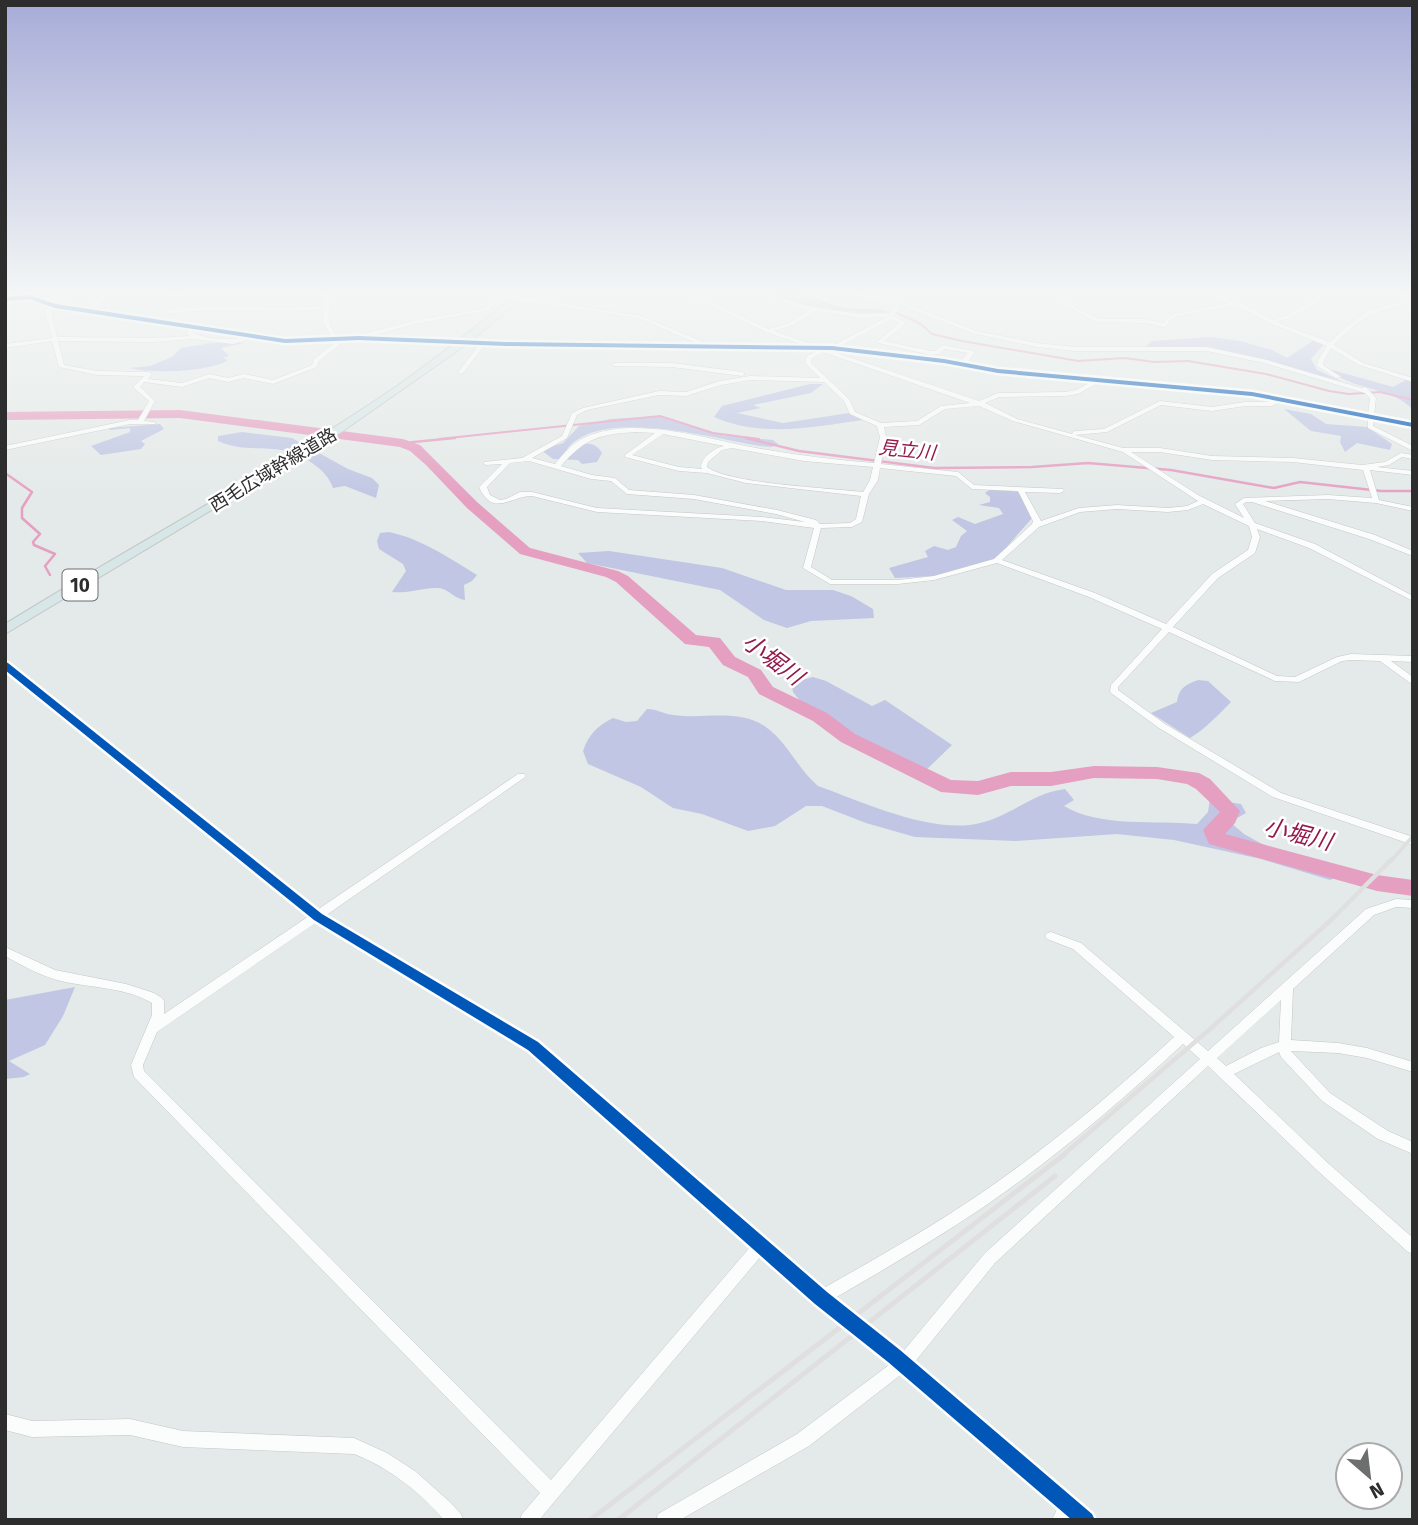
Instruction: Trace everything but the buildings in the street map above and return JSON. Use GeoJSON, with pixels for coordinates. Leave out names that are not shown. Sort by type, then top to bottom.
{"type":"FeatureCollection","features":[{"type":"Feature","properties":{"kind":"main road","name":"西毛広域幹線道路"},"geometry":{"type":"LineString","coordinates":[[5,630],[287,463],[438,361]]}},
{"type":"Feature","properties":{"kind":"street"},"geometry":{"type":"LineString","coordinates":[[5,448],[143,416],[152,401],[136,387],[149,377],[149,374],[97,373],[61,366],[60,361]]}},
{"type":"Feature","properties":{"kind":"street"},"geometry":{"type":"LineString","coordinates":[[142,380],[182,385],[209,376],[228,380],[244,376],[273,382],[315,366],[316,361]]}},
{"type":"Feature","properties":{"kind":"street"},"geometry":{"type":"LineString","coordinates":[[461,372],[469,361]]}},
{"type":"Feature","properties":{"kind":"street"},"geometry":{"type":"LineString","coordinates":[[806,361],[847,400],[852,413],[880,425],[919,423],[943,407],[978,404],[1005,394],[1045,396],[1078,392],[1098,382]]}},
{"type":"Feature","properties":{"kind":"street"},"geometry":{"type":"LineString","coordinates":[[857,361],[978,404],[1014,420],[1122,450],[1204,501],[1252,525],[1312,546],[1413,599]]}},
{"type":"Feature","properties":{"kind":"street"},"geometry":{"type":"LineString","coordinates":[[937,361],[988,370],[1098,382],[1239,392],[1413,425]]}},
{"type":"Feature","properties":{"kind":"street"},"geometry":{"type":"LineString","coordinates":[[960,364],[965,361]]}},
{"type":"Feature","properties":{"kind":"street"},"geometry":{"type":"LineString","coordinates":[[1266,361],[1369,392]]}},
{"type":"Feature","properties":{"kind":"street"},"geometry":{"type":"LineString","coordinates":[[1320,361],[1320,366],[1369,392],[1373,398],[1370,427],[1378,434],[1413,449]]}},
{"type":"Feature","properties":{"kind":"street"},"geometry":{"type":"LineString","coordinates":[[1356,361],[1413,380]]}},
{"type":"Feature","properties":{"kind":"street"},"geometry":{"type":"LineString","coordinates":[[615,365],[672,365],[756,377],[824,380]]}},
{"type":"Feature","properties":{"kind":"street"},"geometry":{"type":"LineString","coordinates":[[486,463],[524,459],[565,437],[574,414],[585,409],[659,393],[690,394],[718,383],[756,377]]}},
{"type":"Feature","properties":{"kind":"street"},"geometry":{"type":"LineString","coordinates":[[1073,435],[1076,432],[1112,429],[1160,403],[1212,409],[1245,404],[1272,404],[1280,399]]}},
{"type":"Feature","properties":{"kind":"street"},"geometry":{"type":"LineString","coordinates":[[143,416],[153,423]]}},
{"type":"Feature","properties":{"kind":"street"},"geometry":{"type":"LineString","coordinates":[[508,462],[483,487],[488,496],[499,502],[526,493],[597,510],[847,526],[858,523],[865,494],[874,480],[883,437],[880,425]]}},
{"type":"Feature","properties":{"kind":"street"},"geometry":{"type":"LineString","coordinates":[[557,466],[564,456],[599,434],[661,432],[804,459],[878,462],[958,474],[972,487],[1060,491]]}},
{"type":"Feature","properties":{"kind":"street"},"geometry":{"type":"LineString","coordinates":[[661,432],[627,456],[679,470],[706,471],[760,485],[865,494]]}},
{"type":"Feature","properties":{"kind":"street"},"geometry":{"type":"LineString","coordinates":[[706,471],[705,461],[720,449],[732,446]]}},
{"type":"Feature","properties":{"kind":"street"},"geometry":{"type":"LineString","coordinates":[[1122,450],[1160,450],[1212,458],[1293,460],[1413,474]]}},
{"type":"Feature","properties":{"kind":"street"},"geometry":{"type":"LineString","coordinates":[[1376,501],[1365,466],[1382,466],[1401,454],[1413,457]]}},
{"type":"Feature","properties":{"kind":"street"},"geometry":{"type":"LineString","coordinates":[[524,459],[592,477],[613,479],[627,492],[681,495],[754,508],[813,522],[818,526]]}},
{"type":"Feature","properties":{"kind":"street"},"geometry":{"type":"LineString","coordinates":[[1021,490],[1032,506],[1036,525]]}},
{"type":"Feature","properties":{"kind":"street"},"geometry":{"type":"LineString","coordinates":[[1413,509],[1376,501],[1328,497],[1250,499],[1239,504],[1252,525],[1256,544],[1252,551],[1215,576],[1114,687],[1114,691],[1128,703],[1277,795],[1413,841]]}},
{"type":"Feature","properties":{"kind":"street"},"geometry":{"type":"LineString","coordinates":[[1250,499],[1372,537],[1413,554]]}},
{"type":"Feature","properties":{"kind":"street"},"geometry":{"type":"LineString","coordinates":[[818,526],[807,568],[830,582],[898,582],[934,578],[997,561],[1036,525],[1079,510],[1168,510],[1188,508],[1204,501]]}},
{"type":"Feature","properties":{"kind":"street"},"geometry":{"type":"LineString","coordinates":[[997,561],[1092,595],[1207,645],[1258,672],[1288,681],[1296,680],[1340,659],[1413,659]]}},
{"type":"Feature","properties":{"kind":"street"},"geometry":{"type":"LineString","coordinates":[[1381,657],[1413,682]]}},
{"type":"Feature","properties":{"kind":"street"},"geometry":{"type":"LineString","coordinates":[[5,665],[318,917],[533,1046],[821,1298],[837,1308],[898,1360],[1064,1512],[1086,1520]]}},
{"type":"Feature","properties":{"kind":"street"},"geometry":{"type":"LineString","coordinates":[[152,1030],[521,776]]}},
{"type":"Feature","properties":{"kind":"street"},"geometry":{"type":"LineString","coordinates":[[664,1520],[803,1440],[898,1360],[990,1258],[1076,1177],[1370,912],[1396,903],[1413,904]]}},
{"type":"Feature","properties":{"kind":"street"},"geometry":{"type":"LineString","coordinates":[[1051,936],[1077,946],[1225,1073],[1324,1168],[1413,1247]]}},
{"type":"Feature","properties":{"kind":"street"},"geometry":{"type":"LineString","coordinates":[[5,951],[60,976],[153,997],[160,1008],[136,1065],[138,1073],[551,1492]]}},
{"type":"Feature","properties":{"kind":"street"},"geometry":{"type":"LineString","coordinates":[[1287,986],[1285,1053],[1326,1097],[1383,1135],[1413,1148]]}},
{"type":"Feature","properties":{"kind":"street"},"geometry":{"type":"LineString","coordinates":[[821,1298],[949,1223],[1044,1155],[1094,1117],[1182,1037]]}},
{"type":"Feature","properties":{"kind":"street"},"geometry":{"type":"LineString","coordinates":[[1225,1073],[1265,1052],[1285,1045],[1338,1048],[1367,1053],[1413,1067]]}},
{"type":"Feature","properties":{"kind":"street"},"geometry":{"type":"LineString","coordinates":[[528,1520],[762,1244]]}},
{"type":"Feature","properties":{"kind":"street"},"geometry":{"type":"LineString","coordinates":[[5,1422],[32,1429],[130,1427],[183,1439],[354,1447],[371,1451],[437,1499],[455,1520]]}},
{"type":"Feature","properties":{"kind":"shaded area"},"geometry":{"type":"Polygon","coordinates":[[[162,361],[226,361],[195,369],[166,371],[130,368],[150,366],[162,361]]]}},
{"type":"Feature","properties":{"kind":"shaded area"},"geometry":{"type":"Polygon","coordinates":[[[1265,361],[1312,361],[1317,370],[1341,381],[1265,361]]]}},
{"type":"Feature","properties":{"kind":"shaded area"},"geometry":{"type":"Polygon","coordinates":[[[1329,369],[1393,387],[1406,380],[1413,382],[1413,410],[1394,397],[1348,381],[1329,369]]]}},
{"type":"Feature","properties":{"kind":"shaded area"},"geometry":{"type":"Polygon","coordinates":[[[810,384],[823,384],[811,393],[753,405],[761,408],[737,413],[783,423],[849,413],[863,420],[807,428],[769,429],[714,417],[722,406],[810,384]]]}},
{"type":"Feature","properties":{"kind":"shaded area"},"geometry":{"type":"Polygon","coordinates":[[[1284,409],[1311,414],[1326,424],[1367,427],[1392,444],[1390,450],[1357,443],[1345,452],[1340,442],[1341,436],[1311,431],[1284,409]]]}},
{"type":"Feature","properties":{"kind":"shaded area"},"geometry":{"type":"Polygon","coordinates":[[[657,416],[721,435],[773,440],[778,444],[771,447],[760,446],[688,433],[631,427],[605,429],[583,436],[567,449],[586,444],[595,445],[602,453],[597,462],[582,464],[578,460],[553,459],[541,450],[563,443],[579,426],[610,419],[657,416]]]}},
{"type":"Feature","properties":{"kind":"shaded area"},"geometry":{"type":"Polygon","coordinates":[[[160,424],[164,429],[141,441],[145,444],[141,449],[101,455],[91,446],[130,432],[130,428],[109,428],[160,424]]]}},
{"type":"Feature","properties":{"kind":"shaded area"},"geometry":{"type":"Polygon","coordinates":[[[242,432],[292,438],[348,469],[372,478],[379,485],[376,498],[345,486],[333,488],[319,468],[289,452],[242,447],[218,441],[218,436],[242,432]]]}},
{"type":"Feature","properties":{"kind":"shaded area"},"geometry":{"type":"Polygon","coordinates":[[[991,489],[1020,492],[1033,517],[996,559],[934,576],[895,578],[889,568],[928,557],[925,551],[934,546],[948,550],[956,547],[961,536],[967,531],[952,520],[958,517],[975,524],[1003,514],[999,508],[979,505],[990,502],[990,497],[985,493],[991,489]]]}},
{"type":"Feature","properties":{"kind":"shaded area"},"geometry":{"type":"Polygon","coordinates":[[[389,532],[424,544],[477,575],[464,585],[465,600],[439,588],[392,592],[406,571],[403,564],[379,549],[377,541],[380,533],[389,532]]]}},
{"type":"Feature","properties":{"kind":"shaded area"},"geometry":{"type":"Polygon","coordinates":[[[609,551],[722,568],[786,590],[833,590],[851,596],[873,609],[874,618],[811,621],[787,628],[764,620],[720,590],[587,563],[578,553],[609,551]]]}},
{"type":"Feature","properties":{"kind":"shaded area"},"geometry":{"type":"Polygon","coordinates":[[[813,677],[826,681],[872,706],[885,700],[952,745],[924,772],[883,748],[854,736],[801,702],[793,692],[791,683],[813,677]]]}},
{"type":"Feature","properties":{"kind":"shaded area"},"geometry":{"type":"Polygon","coordinates":[[[1198,680],[1208,681],[1231,702],[1190,738],[1151,713],[1177,702],[1183,688],[1198,680]]]}},
{"type":"Feature","properties":{"kind":"shaded area"},"geometry":{"type":"Polygon","coordinates":[[[647,709],[673,715],[750,719],[772,732],[818,786],[898,815],[941,825],[961,826],[991,820],[1042,795],[1065,789],[1074,800],[1064,806],[1094,818],[1129,822],[1197,824],[1208,812],[1210,799],[1241,804],[1246,813],[1230,822],[1244,834],[1271,849],[1337,877],[1330,880],[1261,859],[1174,840],[1117,834],[1016,841],[915,837],[866,823],[822,806],[806,806],[775,826],[748,831],[702,814],[673,808],[641,787],[588,764],[583,751],[598,727],[613,718],[626,722],[637,721],[647,709]]]}},
{"type":"Feature","properties":{"kind":"shaded area"},"geometry":{"type":"Polygon","coordinates":[[[75,987],[63,1016],[45,1045],[9,1061],[30,1074],[5,1079],[5,1000],[75,987]]]}},
{"type":"Feature","properties":{"kind":"waterway"},"geometry":{"type":"LineString","coordinates":[[1148,361],[1182,361]]}},
{"type":"Feature","properties":{"kind":"waterway"},"geometry":{"type":"LineString","coordinates":[[1189,361],[1266,374],[1329,391],[1349,394],[1380,392],[1413,400]]}},
{"type":"Feature","properties":{"kind":"waterway","name":"小堀川"},"geometry":{"type":"LineString","coordinates":[[5,416],[180,414],[403,443],[415,448],[431,462],[472,505],[525,551],[622,579],[691,640],[714,642],[729,661],[755,673],[765,690],[820,717],[848,738],[948,787],[978,788],[1011,779],[1051,779],[1094,772],[1157,773],[1192,778],[1203,784],[1230,811],[1228,818],[1213,830],[1216,839],[1377,883],[1413,888]]}},
{"type":"Feature","properties":{"kind":"waterway","name":"見立川"},"geometry":{"type":"LineString","coordinates":[[439,439],[660,416],[713,433],[759,439]]}},
{"type":"Feature","properties":{"kind":"waterway","name":"見立川"},"geometry":{"type":"LineString","coordinates":[[403,443],[455,438]]}},
{"type":"Feature","properties":{"kind":"waterway","name":"見立川"},"geometry":{"type":"LineString","coordinates":[[746,438],[799,451],[934,468],[1032,467],[1088,463],[1171,470],[1274,488],[1300,482],[1381,491],[1413,491]]}},
{"type":"Feature","properties":{"kind":"waterway"},"geometry":{"type":"LineString","coordinates":[[5,473],[32,492],[22,508],[22,518],[40,534],[33,542],[34,545],[55,554],[45,566],[50,575]]}},
{"type":"Feature","properties":{"kind":"railway"},"geometry":{"type":"LineString","coordinates":[[1391,861],[1413,836]]}},
{"type":"Feature","properties":{"kind":"railway"},"geometry":{"type":"LineString","coordinates":[[1063,1155],[1209,1030],[1330,921],[1392,859]]}},
{"type":"Feature","properties":{"kind":"railway"},"geometry":{"type":"LineString","coordinates":[[590,1520],[1065,1154]]}},
{"type":"Feature","properties":{"kind":"railway"},"geometry":{"type":"LineString","coordinates":[[618,1520],[1055,1176]]}},
{"type":"Feature","properties":{"kind":"cycle path"},"geometry":{"type":"LineString","coordinates":[[945,361],[998,371],[1252,394],[1413,425]]}},
{"type":"Feature","properties":{"kind":"cycle path"},"geometry":{"type":"LineString","coordinates":[[5,665],[318,917],[533,1046],[821,1298],[894,1356],[1086,1520]]}}]}
